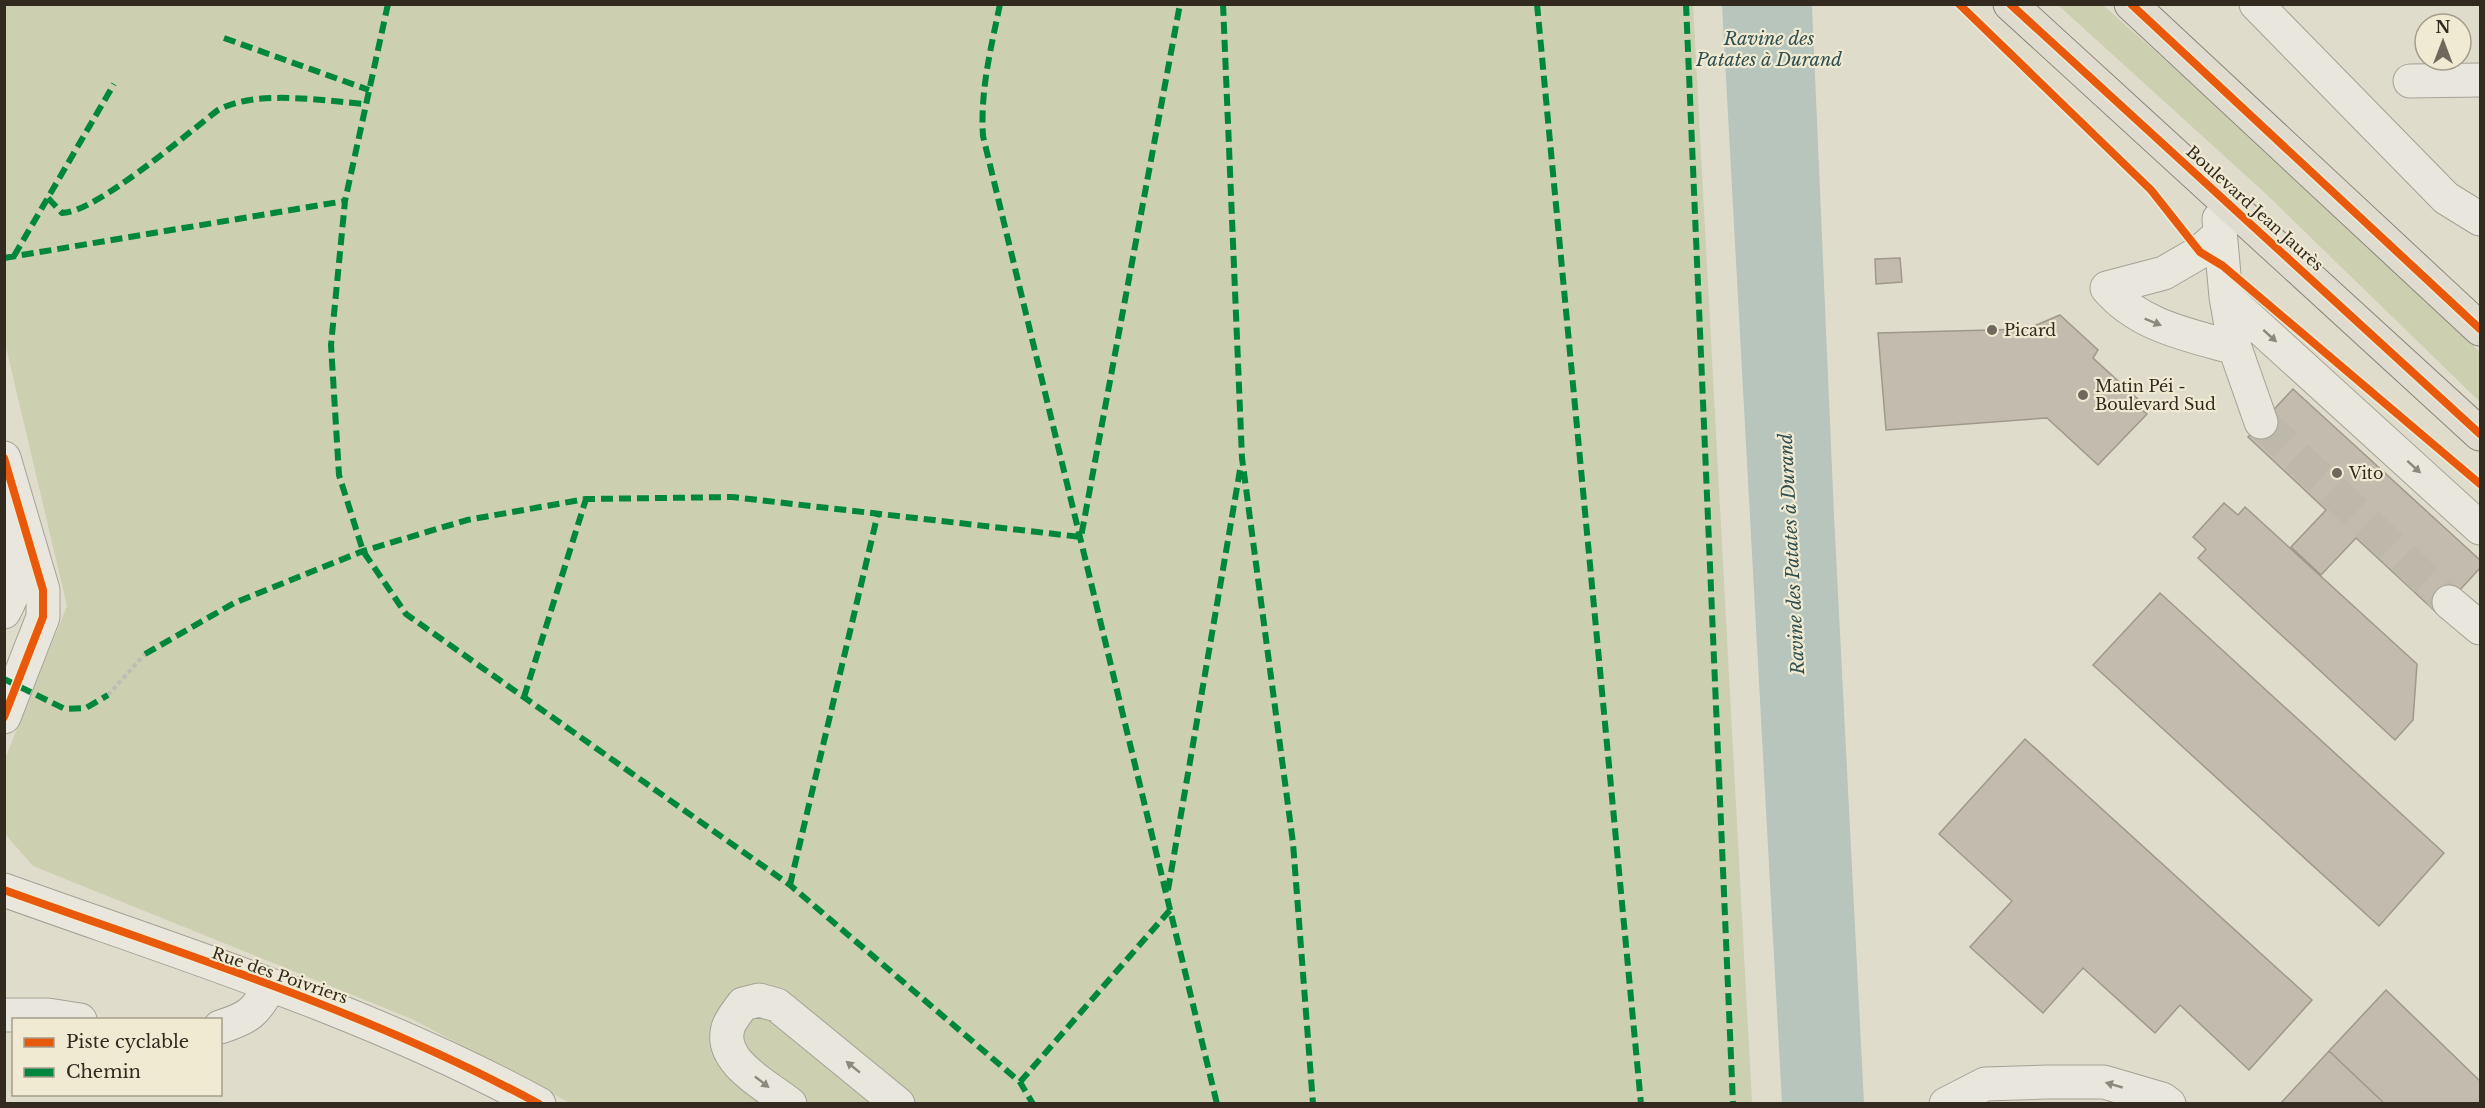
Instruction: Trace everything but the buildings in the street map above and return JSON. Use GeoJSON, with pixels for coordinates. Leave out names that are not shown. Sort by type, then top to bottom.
{"type":"FeatureCollection","features":[{"type":"Feature","properties":{"kind":"main road","name":"Boulevard Jean Jaurès"},"geometry":{"type":"LineString","coordinates":[[2010,4],[2481,434]]}},
{"type":"Feature","properties":{"kind":"main road"},"geometry":{"type":"LineString","coordinates":[[2131,4],[2481,329]]}},
{"type":"Feature","properties":{"kind":"street"},"geometry":{"type":"LineString","coordinates":[[2256,4],[2446,198],[2481,219]]}},
{"type":"Feature","properties":{"kind":"street"},"geometry":{"type":"LineString","coordinates":[[2410,81],[2481,80]]}},
{"type":"Feature","properties":{"kind":"street"},"geometry":{"type":"LineString","coordinates":[[2216,190],[2226,297],[2235,348],[2261,423]]}},
{"type":"Feature","properties":{"kind":"street"},"geometry":{"type":"LineString","coordinates":[[2220,234],[2200,252],[2164,273],[2107,288],[2121,305],[2144,319],[2181,333],[2235,348]]}},
{"type":"Feature","properties":{"kind":"street"},"geometry":{"type":"LineString","coordinates":[[2226,297],[2481,528]]}},
{"type":"Feature","properties":{"kind":"street"},"geometry":{"type":"LineString","coordinates":[[4,612],[10,601],[21,562],[8,470]]}},
{"type":"Feature","properties":{"kind":"street"},"geometry":{"type":"LineString","coordinates":[[4,717],[43,617],[43,590],[35,556],[8,470]]}},
{"type":"Feature","properties":{"kind":"street"},"geometry":{"type":"LineString","coordinates":[[2449,602],[2481,628]]}},
{"type":"Feature","properties":{"kind":"street","name":"Rue des Poivriers"},"geometry":{"type":"LineString","coordinates":[[4,890],[380,1026],[539,1104]]}},
{"type":"Feature","properties":{"kind":"street"},"geometry":{"type":"LineString","coordinates":[[222,1026],[240,1020],[258,1009],[270,986]]}},
{"type":"Feature","properties":{"kind":"street"},"geometry":{"type":"LineString","coordinates":[[790,1104],[734,1060],[726,1043],[728,1027],[743,1004],[759,1000],[777,1005],[898,1104]]}},
{"type":"Feature","properties":{"kind":"street"},"geometry":{"type":"LineString","coordinates":[[4,1015],[48,1015],[67,1018]]}},
{"type":"Feature","properties":{"kind":"street"},"geometry":{"type":"LineString","coordinates":[[1946,1104],[1985,1084],[2104,1082],[2162,1099],[2169,1104]]}},
{"type":"Feature","properties":{"kind":"path"},"geometry":{"type":"LineString","coordinates":[[108,695],[145,654]]}},
{"type":"Feature","properties":{"kind":"green space"},"geometry":{"type":"Polygon","coordinates":[[[5,5],[1693,5],[1752,1103],[570,1103],[412,1019],[33,866],[5,834],[4,761],[67,606],[5,343],[5,5]]]}},
{"type":"Feature","properties":{"kind":"green space"},"geometry":{"type":"Polygon","coordinates":[[[2058,5],[2103,5],[2295,176],[2480,352],[2480,402],[2265,193],[2058,5]]]}},
{"type":"Feature","properties":{"kind":"water","name":"Ravine des Patates à Durand"},"geometry":{"type":"Polygon","coordinates":[[[1722,5],[1812,5],[1834,515],[1864,1103],[1782,1103],[1722,5]]]}},
{"type":"Feature","properties":{"kind":"tunnel"},"geometry":{"type":"LineString","coordinates":[[2261,422],[2449,602]]}},
{"type":"Feature","properties":{"kind":"marked path"},"geometry":{"type":"LineString","coordinates":[[388,4],[345,201],[331,345],[339,475],[363,551],[406,614],[790,885],[1020,1082],[1033,1104]]}},
{"type":"Feature","properties":{"kind":"marked path"},"geometry":{"type":"LineString","coordinates":[[1000,4],[985,86],[983,136],[1217,1104]]}},
{"type":"Feature","properties":{"kind":"marked path"},"geometry":{"type":"LineString","coordinates":[[145,654],[234,603],[363,551],[467,520],[586,499],[732,497],[1081,537],[1180,4]]}},
{"type":"Feature","properties":{"kind":"marked path"},"geometry":{"type":"LineString","coordinates":[[1223,4],[1242,458],[1293,843],[1313,1104]]}},
{"type":"Feature","properties":{"kind":"marked path"},"geometry":{"type":"LineString","coordinates":[[1537,4],[1641,1104]]}},
{"type":"Feature","properties":{"kind":"marked path"},"geometry":{"type":"LineString","coordinates":[[1686,4],[1733,1104]]}},
{"type":"Feature","properties":{"kind":"marked path"},"geometry":{"type":"LineString","coordinates":[[224,38],[369,90]]}},
{"type":"Feature","properties":{"kind":"marked path"},"geometry":{"type":"LineString","coordinates":[[14,256],[114,84]]}},
{"type":"Feature","properties":{"kind":"marked path"},"geometry":{"type":"LineString","coordinates":[[48,198],[62,213],[77,210],[141,170],[218,110],[234,104],[270,98],[366,104]]}},
{"type":"Feature","properties":{"kind":"marked path"},"geometry":{"type":"LineString","coordinates":[[4,258],[345,201]]}},
{"type":"Feature","properties":{"kind":"marked path"},"geometry":{"type":"LineString","coordinates":[[1168,890],[1240,470]]}},
{"type":"Feature","properties":{"kind":"marked path"},"geometry":{"type":"LineString","coordinates":[[524,697],[586,499]]}},
{"type":"Feature","properties":{"kind":"marked path"},"geometry":{"type":"LineString","coordinates":[[790,885],[878,513]]}},
{"type":"Feature","properties":{"kind":"marked path"},"geometry":{"type":"LineString","coordinates":[[4,679],[65,709],[86,708],[108,695]]}},
{"type":"Feature","properties":{"kind":"marked path"},"geometry":{"type":"LineString","coordinates":[[1020,1082],[1170,910]]}},
{"type":"Feature","properties":{"kind":"cycle path"},"geometry":{"type":"LineString","coordinates":[[1959,4],[2151,190],[2200,252],[2223,266],[2480,484]]}},
{"type":"Feature","properties":{"kind":"cycle path"},"geometry":{"type":"LineString","coordinates":[[2010,4],[2480,434]]}},
{"type":"Feature","properties":{"kind":"cycle path"},"geometry":{"type":"LineString","coordinates":[[2131,4],[2480,329]]}},
{"type":"Feature","properties":{"kind":"cycle path"},"geometry":{"type":"LineString","coordinates":[[4,458],[43,590],[43,617],[4,717]]}},
{"type":"Feature","properties":{"kind":"cycle path"},"geometry":{"type":"LineString","coordinates":[[4,890],[208,962],[343,1013],[475,1071],[539,1104]]}},
{"type":"Feature","properties":{"kind":"place","name":"Picard"},"geometry":{"type":"Point","coordinates":[1992,330]}},
{"type":"Feature","properties":{"kind":"place","name":"Matin Péi - Boulevard Sud"},"geometry":{"type":"Point","coordinates":[2083,395]}},
{"type":"Feature","properties":{"kind":"place","name":"Vito"},"geometry":{"type":"Point","coordinates":[2337,473]}}]}
